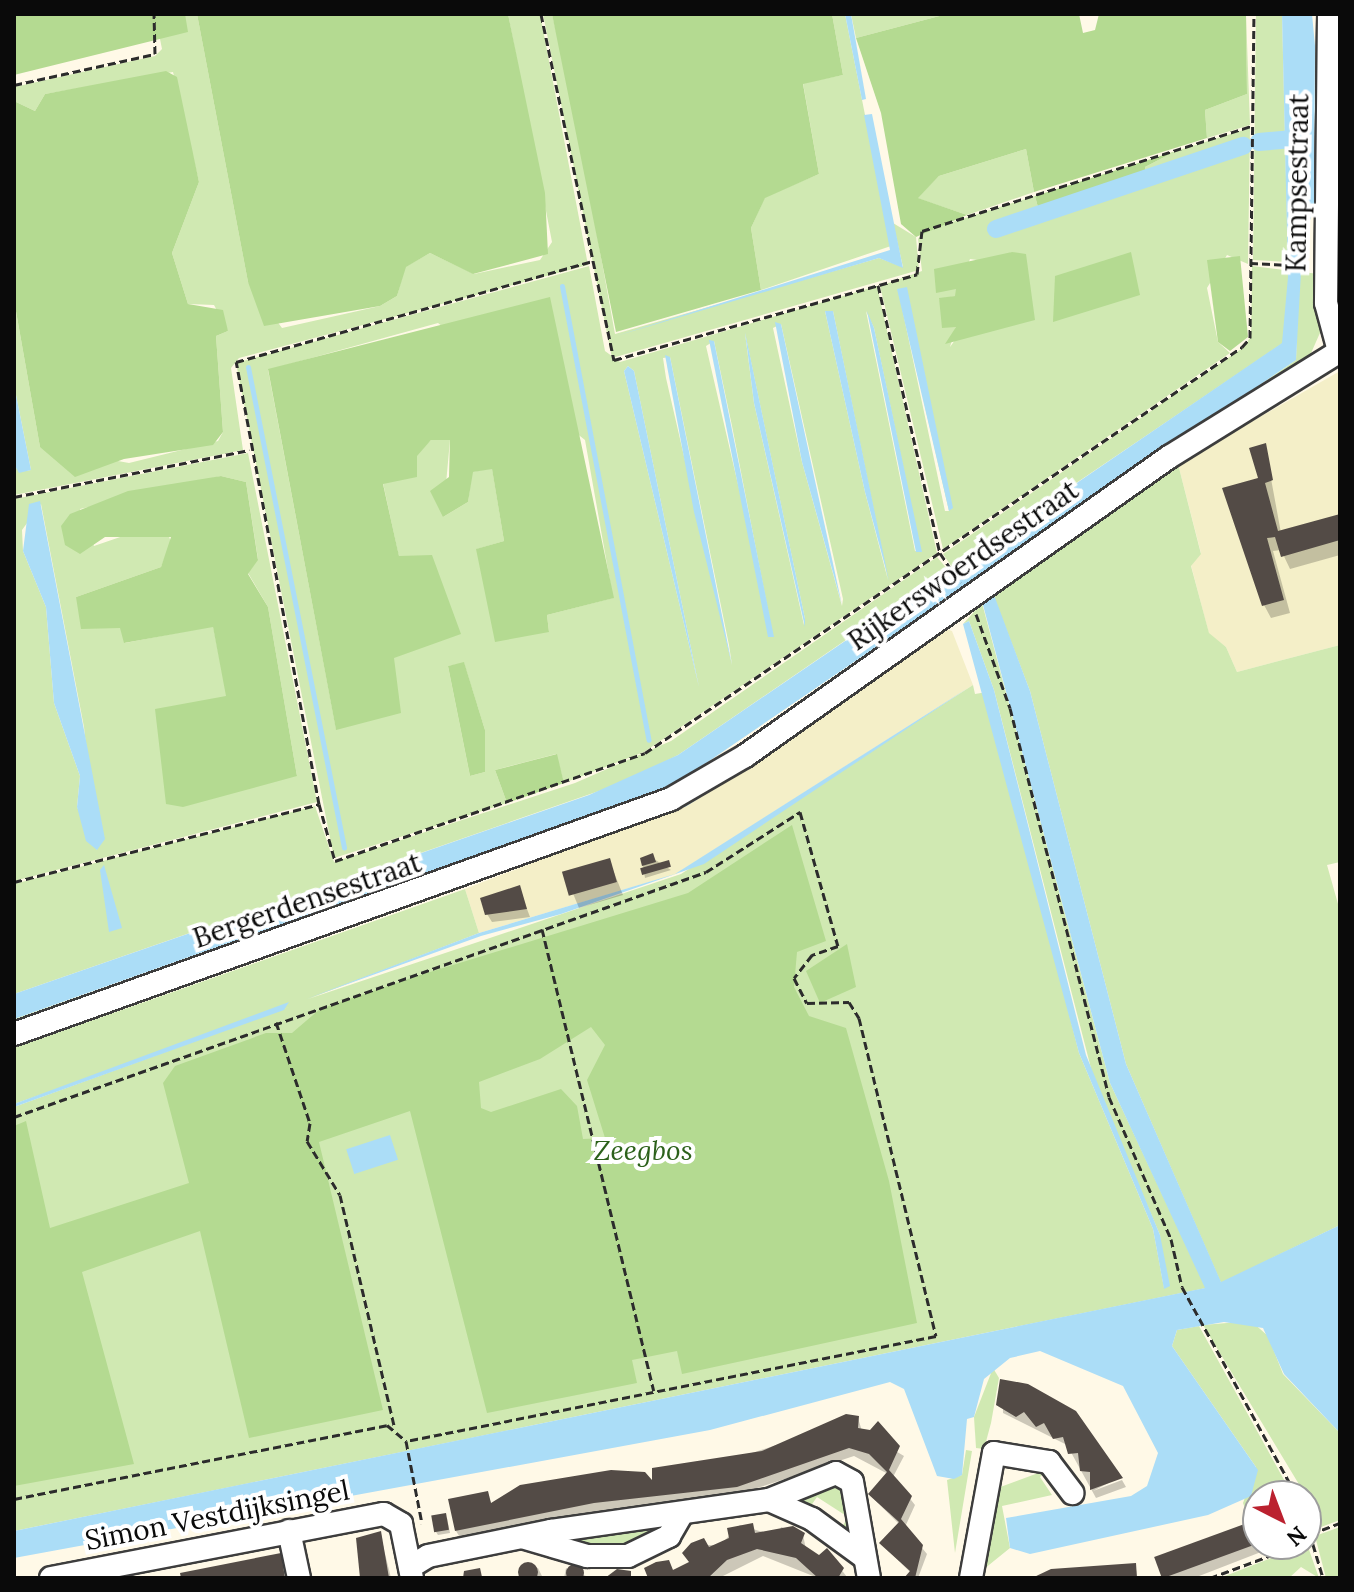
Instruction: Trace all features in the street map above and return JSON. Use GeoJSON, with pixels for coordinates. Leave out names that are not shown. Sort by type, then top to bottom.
{"type":"FeatureCollection","features":[{"type":"Feature","properties":{"kind":"street","name":"Kampsestraat"},"geometry":{"type":"LineString","coordinates":[[1329,14],[1325,291],[1340,351]]}},
{"type":"Feature","properties":{"kind":"street","name":"Rijkerswoerdsestraat"},"geometry":{"type":"LineString","coordinates":[[618,823],[745,756],[967,593],[1169,457],[1340,351]]}},
{"type":"Feature","properties":{"kind":"street","name":"Bergerdensestraat"},"geometry":{"type":"LineString","coordinates":[[14,1034],[618,823]]}},
{"type":"Feature","properties":{"kind":"street"},"geometry":{"type":"LineString","coordinates":[[971,1578],[994,1453],[1049,1462],[1072,1493]]}},
{"type":"Feature","properties":{"kind":"street"},"geometry":{"type":"LineString","coordinates":[[411,1572],[428,1556],[769,1500],[836,1473],[852,1482],[866,1567]]}},
{"type":"Feature","properties":{"kind":"street"},"geometry":{"type":"LineString","coordinates":[[769,1500],[812,1519],[866,1567]]}},
{"type":"Feature","properties":{"kind":"street","name":"Simon Vestdijksingel"},"geometry":{"type":"LineString","coordinates":[[51,1578],[289,1531],[395,1515],[411,1572]]}},
{"type":"Feature","properties":{"kind":"street"},"geometry":{"type":"LineString","coordinates":[[525,1538],[587,1556],[628,1556],[669,1536],[680,1517]]}},
{"type":"Feature","properties":{"kind":"street"},"geometry":{"type":"LineString","coordinates":[[289,1531],[299,1578]]}},
{"type":"Feature","properties":{"kind":"path"},"geometry":{"type":"LineString","coordinates":[[14,85],[155,54],[154,14]]}},
{"type":"Feature","properties":{"kind":"path"},"geometry":{"type":"LineString","coordinates":[[541,14],[590,262],[614,360],[920,271],[922,231],[1252,126]]}},
{"type":"Feature","properties":{"kind":"path"},"geometry":{"type":"LineString","coordinates":[[590,262],[238,360],[249,450],[319,804],[335,861],[615,768],[665,743],[1242,347],[1250,338],[1254,14]]}},
{"type":"Feature","properties":{"kind":"path"},"geometry":{"type":"LineString","coordinates":[[1250,263],[1306,266]]}},
{"type":"Feature","properties":{"kind":"path"},"geometry":{"type":"LineString","coordinates":[[878,285],[940,553],[967,593],[1010,708],[1102,1075],[1171,1239],[1182,1287],[1288,1480]]}},
{"type":"Feature","properties":{"kind":"path"},"geometry":{"type":"LineString","coordinates":[[14,497],[249,450]]}},
{"type":"Feature","properties":{"kind":"path"},"geometry":{"type":"LineString","coordinates":[[14,882],[319,804]]}},
{"type":"Feature","properties":{"kind":"path"},"geometry":{"type":"LineString","coordinates":[[14,1117],[706,872],[800,812],[838,946],[812,955],[794,978],[807,1003],[849,1002],[859,1018],[936,1336],[406,1441]]}},
{"type":"Feature","properties":{"kind":"path"},"geometry":{"type":"LineString","coordinates":[[542,929],[654,1391]]}},
{"type":"Feature","properties":{"kind":"path"},"geometry":{"type":"LineString","coordinates":[[276,1022],[310,1123],[307,1141],[314,1159],[340,1195],[394,1426],[406,1441],[415,1487]]}},
{"type":"Feature","properties":{"kind":"path"},"geometry":{"type":"LineString","coordinates":[[14,1499],[394,1426]]}},
{"type":"Feature","properties":{"kind":"path"},"geometry":{"type":"LineString","coordinates":[[1210,1578],[1258,1560]]}},
{"type":"Feature","properties":{"kind":"shaded area"},"geometry":{"type":"Polygon","coordinates":[[[1340,371],[1340,645],[1237,672],[1226,647],[1209,634],[1191,565],[1201,553],[1178,464],[1340,371]]]}},
{"type":"Feature","properties":{"kind":"shaded area"},"geometry":{"type":"Polygon","coordinates":[[[940,627],[952,631],[973,685],[676,874],[479,933],[465,889],[654,816],[940,627]],[[937,633],[684,803],[685,807],[794,738],[937,633]]]}},
{"type":"Feature","properties":{"kind":"green space"},"geometry":{"type":"Polygon","coordinates":[[[14,14],[185,14],[188,32],[14,75],[14,14]]]}},
{"type":"Feature","properties":{"kind":"green space"},"geometry":{"type":"Polygon","coordinates":[[[155,14],[197,14],[248,282],[282,328],[380,306],[397,296],[405,267],[430,253],[474,274],[540,260],[552,242],[508,14],[540,14],[588,265],[239,358],[231,368],[243,450],[14,495],[14,464],[19,472],[31,470],[14,385],[14,300],[40,447],[129,463],[218,441],[223,432],[216,336],[228,331],[214,305],[188,304],[172,253],[199,182],[173,72],[45,94],[35,111],[14,101],[14,87],[155,56],[162,49],[155,14]]]}},
{"type":"Feature","properties":{"kind":"green space"},"geometry":{"type":"Polygon","coordinates":[[[197,14],[508,14],[545,193],[548,254],[473,274],[430,253],[406,267],[397,296],[380,306],[264,326],[248,282],[197,14]]]}},
{"type":"Feature","properties":{"kind":"green space"},"geometry":{"type":"Polygon","coordinates":[[[543,14],[552,14],[574,108],[615,334],[879,258],[903,267],[893,223],[916,237],[919,270],[612,358],[543,14]]]}},
{"type":"Feature","properties":{"kind":"green space"},"geometry":{"type":"Polygon","coordinates":[[[552,14],[832,14],[843,75],[803,84],[819,174],[765,198],[751,228],[761,290],[616,332],[552,14]]]}},
{"type":"Feature","properties":{"kind":"green space"},"geometry":{"type":"Polygon","coordinates":[[[832,14],[845,14],[891,246],[761,290],[751,228],[765,197],[819,174],[803,83],[843,75],[832,14]]]}},
{"type":"Feature","properties":{"kind":"green space"},"geometry":{"type":"Polygon","coordinates":[[[851,14],[947,14],[856,38],[851,14]]]}},
{"type":"Feature","properties":{"kind":"green space"},"geometry":{"type":"Polygon","coordinates":[[[947,14],[1079,14],[1083,33],[1095,30],[1099,14],[1246,14],[1247,94],[1205,110],[1207,138],[1034,192],[1026,149],[939,176],[918,198],[967,215],[916,237],[901,224],[881,113],[856,38],[947,14]]]}},
{"type":"Feature","properties":{"kind":"green space"},"geometry":{"type":"Polygon","coordinates":[[[1246,14],[1250,125],[1207,138],[1205,110],[1247,94],[1246,14]]]}},
{"type":"Feature","properties":{"kind":"green space"},"geometry":{"type":"Polygon","coordinates":[[[1256,14],[1282,14],[1288,262],[1253,260],[1256,14]]]}},
{"type":"Feature","properties":{"kind":"green space"},"geometry":{"type":"Polygon","coordinates":[[[166,71],[177,77],[199,182],[172,253],[188,304],[223,310],[228,331],[216,336],[223,432],[213,445],[124,459],[75,477],[40,447],[14,300],[14,101],[35,111],[45,94],[166,71]]]}},
{"type":"Feature","properties":{"kind":"green space"},"geometry":{"type":"Polygon","coordinates":[[[1250,128],[1248,264],[1227,255],[1207,288],[1218,342],[1230,353],[943,549],[880,286],[922,271],[918,239],[924,231],[1035,196],[1039,211],[995,231],[1238,152],[1242,144],[1146,175],[1145,167],[1176,151],[1250,128]],[[1012,252],[992,262],[970,259],[956,296],[939,299],[956,327],[950,347],[1015,257],[1012,252]],[[898,289],[945,511],[949,511],[898,289]]]}},
{"type":"Feature","properties":{"kind":"green space"},"geometry":{"type":"Polygon","coordinates":[[[1026,149],[1034,192],[967,215],[917,198],[939,176],[1026,149]]]}},
{"type":"Feature","properties":{"kind":"green space"},"geometry":{"type":"Polygon","coordinates":[[[1176,151],[1145,167],[1146,175],[1039,211],[1035,196],[1176,151]]]}},
{"type":"Feature","properties":{"kind":"green space"},"geometry":{"type":"Polygon","coordinates":[[[1012,252],[1026,254],[1035,320],[945,344],[956,327],[942,328],[939,298],[955,296],[956,289],[936,293],[934,269],[1012,252]]]}},
{"type":"Feature","properties":{"kind":"green space"},"geometry":{"type":"Polygon","coordinates":[[[1131,252],[1140,295],[1053,322],[1055,276],[1131,252]]]}},
{"type":"Feature","properties":{"kind":"green space"},"geometry":{"type":"Polygon","coordinates":[[[1240,256],[1248,337],[1230,351],[1218,342],[1207,260],[1240,256]]]}},
{"type":"Feature","properties":{"kind":"green space"},"geometry":{"type":"Polygon","coordinates":[[[589,266],[605,351],[620,362],[877,286],[937,553],[644,752],[564,783],[556,754],[495,770],[507,803],[334,858],[236,363],[589,266]],[[825,311],[865,492],[888,580],[833,311],[825,311]],[[866,311],[915,551],[921,552],[874,328],[866,311]],[[438,323],[268,370],[336,729],[393,658],[399,557],[383,483],[431,440],[450,440],[443,517],[468,502],[472,472],[492,468],[504,541],[477,549],[549,632],[547,615],[613,598],[585,440],[438,323]],[[781,324],[773,328],[802,462],[842,606],[843,599],[781,324]],[[745,333],[754,403],[804,625],[805,619],[745,333]],[[714,341],[706,346],[773,636],[732,426],[714,341]],[[670,357],[663,358],[732,665],[670,357]],[[628,366],[624,371],[699,687],[634,371],[628,366]],[[464,663],[448,666],[470,776],[485,772],[485,730],[464,663]]]}},
{"type":"Feature","properties":{"kind":"green space"},"geometry":{"type":"Polygon","coordinates":[[[1252,266],[1319,274],[1323,326],[1308,360],[965,588],[1296,360],[1299,274],[1283,343],[952,567],[943,554],[1244,347],[1251,336],[1252,266]]]}},
{"type":"Feature","properties":{"kind":"green space"},"geometry":{"type":"Polygon","coordinates":[[[550,297],[614,598],[547,615],[549,632],[495,642],[476,549],[504,541],[492,469],[473,472],[468,502],[443,517],[430,491],[449,477],[450,440],[431,440],[417,456],[417,477],[383,484],[399,556],[432,555],[461,634],[394,658],[401,713],[336,730],[268,369],[550,297]]]}},
{"type":"Feature","properties":{"kind":"green space"},"geometry":{"type":"Polygon","coordinates":[[[248,453],[317,802],[14,881],[14,499],[248,453]],[[221,476],[80,509],[94,546],[129,534],[168,534],[171,542],[161,567],[76,597],[121,628],[125,643],[213,626],[227,696],[297,776],[268,607],[248,573],[258,559],[246,482],[221,476]],[[41,504],[22,530],[23,551],[46,607],[54,703],[80,776],[77,807],[97,850],[84,727],[41,504]]]}},
{"type":"Feature","properties":{"kind":"green space"},"geometry":{"type":"Polygon","coordinates":[[[1178,464],[1201,554],[1191,566],[1209,633],[1226,647],[1237,672],[1340,645],[1340,862],[1327,865],[1340,911],[1340,1225],[1221,1283],[1126,1064],[1030,691],[992,592],[1178,464]]]}},
{"type":"Feature","properties":{"kind":"green space"},"geometry":{"type":"Polygon","coordinates":[[[221,476],[246,482],[258,560],[248,574],[268,607],[297,776],[183,807],[166,804],[155,709],[226,696],[213,627],[124,643],[120,628],[81,629],[76,597],[161,567],[171,537],[105,537],[80,554],[65,545],[61,526],[70,514],[128,491],[221,476]]]}},
{"type":"Feature","properties":{"kind":"green space"},"geometry":{"type":"Polygon","coordinates":[[[937,557],[948,570],[678,755],[625,782],[14,994],[14,884],[315,806],[334,862],[575,783],[671,741],[937,557]]]}},
{"type":"Feature","properties":{"kind":"green space"},"geometry":{"type":"Polygon","coordinates":[[[962,590],[763,735],[677,788],[14,1026],[14,1019],[383,891],[708,766],[962,590]]]}},
{"type":"Feature","properties":{"kind":"green space","name":"Zeegbos"},"geometry":{"type":"Polygon","coordinates":[[[982,603],[1110,1083],[1206,1288],[14,1531],[14,1107],[292,1006],[14,1104],[14,1048],[465,889],[479,933],[308,999],[681,874],[973,685],[975,694],[987,692],[1079,1053],[1153,1229],[1164,1288],[1160,1235],[1094,1080],[994,690],[969,621],[963,624],[982,603]]]}},
{"type":"Feature","properties":{"kind":"green space"},"geometry":{"type":"Polygon","coordinates":[[[464,662],[485,730],[485,772],[470,776],[448,666],[464,662]]]}},
{"type":"Feature","properties":{"kind":"green space"},"geometry":{"type":"Polygon","coordinates":[[[557,754],[564,783],[507,803],[495,770],[557,754]]]}},
{"type":"Feature","properties":{"kind":"green space","name":"Zeegbos"},"geometry":{"type":"Polygon","coordinates":[[[792,825],[826,941],[797,952],[794,987],[809,1016],[846,1028],[889,1181],[917,1323],[682,1374],[677,1351],[632,1360],[637,1383],[487,1413],[410,1111],[319,1142],[383,1410],[249,1438],[200,1231],[82,1272],[134,1464],[14,1486],[14,1126],[26,1121],[50,1228],[189,1183],[163,1083],[175,1066],[266,1033],[292,1033],[320,1009],[417,976],[688,893],[792,825]],[[591,1027],[540,1059],[479,1082],[481,1108],[491,1112],[561,1089],[577,1106],[583,1139],[605,1138],[587,1080],[605,1045],[591,1027]]]}},
{"type":"Feature","properties":{"kind":"green space"},"geometry":{"type":"Polygon","coordinates":[[[847,944],[856,987],[820,1003],[806,971],[847,944]]]}},
{"type":"Feature","properties":{"kind":"green space"},"geometry":{"type":"Polygon","coordinates":[[[1251,1321],[1268,1336],[1283,1374],[1340,1433],[1340,1520],[1322,1527],[1322,1480],[1296,1480],[1203,1325],[1251,1321]]]}},
{"type":"Feature","properties":{"kind":"green space"},"geometry":{"type":"Polygon","coordinates":[[[1199,1326],[1284,1480],[1251,1480],[1256,1467],[1172,1346],[1177,1330],[1199,1326]]]}},
{"type":"Feature","properties":{"kind":"green space"},"geometry":{"type":"Polygon","coordinates":[[[993,1368],[999,1378],[991,1423],[984,1449],[976,1448],[974,1417],[993,1368]]]}},
{"type":"Feature","properties":{"kind":"green space"},"geometry":{"type":"Polygon","coordinates":[[[966,1450],[972,1451],[955,1553],[947,1480],[962,1475],[966,1450]]]}},
{"type":"Feature","properties":{"kind":"green space"},"geometry":{"type":"Polygon","coordinates":[[[1049,1469],[1040,1477],[1052,1495],[1002,1506],[1010,1548],[984,1569],[995,1489],[1049,1469]]]}},
{"type":"Feature","properties":{"kind":"green space"},"geometry":{"type":"Polygon","coordinates":[[[842,1478],[853,1535],[842,1527],[848,1517],[817,1497],[810,1507],[796,1503],[796,1493],[842,1478]]]}},
{"type":"Feature","properties":{"kind":"green space"},"geometry":{"type":"Polygon","coordinates":[[[1340,1527],[1340,1578],[1326,1578],[1321,1560],[1322,1533],[1340,1527]]]}},
{"type":"Feature","properties":{"kind":"green space"},"geometry":{"type":"Polygon","coordinates":[[[662,1529],[618,1551],[572,1542],[572,1539],[662,1529]]]}},
{"type":"Feature","properties":{"kind":"green space"},"geometry":{"type":"Polygon","coordinates":[[[1266,1560],[1313,1560],[1319,1578],[1301,1567],[1289,1578],[1220,1578],[1266,1560]]]}},
{"type":"Feature","properties":{"kind":"water"},"geometry":{"type":"Polygon","coordinates":[[[845,14],[851,14],[866,99],[862,100],[845,14]]]}},
{"type":"Feature","properties":{"kind":"water"},"geometry":{"type":"Polygon","coordinates":[[[1282,14],[1312,14],[1315,46],[1314,203],[1302,255],[1296,360],[674,785],[14,1019],[14,994],[589,795],[678,755],[1282,343],[1288,277],[1282,14]]]}},
{"type":"Feature","properties":{"kind":"water"},"geometry":{"type":"Polygon","coordinates":[[[872,114],[903,268],[879,258],[616,336],[890,250],[864,115],[872,114]]]}},
{"type":"Feature","properties":{"kind":"water"},"geometry":{"type":"Polygon","coordinates":[[[907,287],[953,508],[949,511],[897,289],[907,287]]]}},
{"type":"Feature","properties":{"kind":"water"},"geometry":{"type":"Polygon","coordinates":[[[825,311],[833,311],[889,581],[865,492],[825,311]]]}},
{"type":"Feature","properties":{"kind":"water"},"geometry":{"type":"Polygon","coordinates":[[[867,311],[874,328],[922,552],[916,552],[867,311]]]}},
{"type":"Feature","properties":{"kind":"water"},"geometry":{"type":"Polygon","coordinates":[[[775,322],[781,324],[842,605],[802,462],[775,322]]]}},
{"type":"Feature","properties":{"kind":"water"},"geometry":{"type":"Polygon","coordinates":[[[745,332],[805,619],[805,627],[754,403],[745,332]]]}},
{"type":"Feature","properties":{"kind":"water"},"geometry":{"type":"Polygon","coordinates":[[[709,340],[714,341],[774,637],[768,637],[709,340]]]}},
{"type":"Feature","properties":{"kind":"water"},"geometry":{"type":"Polygon","coordinates":[[[665,355],[670,357],[732,665],[694,512],[665,355]]]}},
{"type":"Feature","properties":{"kind":"water"},"geometry":{"type":"Polygon","coordinates":[[[628,366],[634,371],[699,687],[624,371],[628,366]]]}},
{"type":"Feature","properties":{"kind":"water"},"geometry":{"type":"Polygon","coordinates":[[[14,385],[31,470],[19,473],[14,464],[14,385]]]}},
{"type":"Feature","properties":{"kind":"water"},"geometry":{"type":"Polygon","coordinates":[[[40,501],[105,839],[97,850],[86,841],[77,807],[80,776],[54,703],[46,607],[23,551],[29,504],[40,501]]]}},
{"type":"Feature","properties":{"kind":"water"},"geometry":{"type":"Polygon","coordinates":[[[994,595],[1030,691],[1126,1064],[1221,1282],[1340,1225],[1340,1433],[1284,1374],[1263,1328],[1224,1322],[1177,1330],[1172,1346],[1258,1470],[1255,1480],[1242,1480],[1242,1500],[1208,1515],[1030,1554],[1010,1548],[1006,1518],[1131,1496],[1147,1486],[1158,1453],[1123,1386],[1040,1351],[1010,1358],[984,1379],[974,1417],[967,1419],[962,1475],[954,1479],[937,1476],[904,1389],[890,1382],[710,1430],[14,1558],[14,1531],[1205,1288],[1110,1083],[983,605],[994,595]]]}},
{"type":"Feature","properties":{"kind":"water"},"geometry":{"type":"Polygon","coordinates":[[[969,621],[994,690],[1086,1055],[1160,1235],[1170,1286],[1164,1289],[1153,1229],[1079,1053],[963,624],[969,621]]]}},
{"type":"Feature","properties":{"kind":"water"},"geometry":{"type":"Polygon","coordinates":[[[938,633],[794,738],[685,807],[684,804],[938,633]]]}},
{"type":"Feature","properties":{"kind":"water"},"geometry":{"type":"Polygon","coordinates":[[[968,688],[704,864],[561,914],[481,936],[306,999],[479,933],[675,874],[968,688]]]}},
{"type":"Feature","properties":{"kind":"water"},"geometry":{"type":"Polygon","coordinates":[[[104,865],[122,928],[109,932],[100,870],[104,865]]]}},
{"type":"Feature","properties":{"kind":"water"},"geometry":{"type":"Polygon","coordinates":[[[289,1002],[284,1010],[14,1107],[14,1104],[289,1002]]]}},
{"type":"Feature","properties":{"kind":"water"},"geometry":{"type":"Polygon","coordinates":[[[390,1135],[398,1160],[354,1174],[346,1149],[390,1135]]]}},
{"type":"Feature","properties":{"kind":"building"},"geometry":{"type":"Polygon","coordinates":[[[1266,443],[1273,480],[1265,483],[1278,531],[1340,514],[1340,540],[1281,557],[1275,537],[1267,538],[1284,600],[1262,606],[1222,488],[1258,478],[1249,448],[1266,443]]]}},
{"type":"Feature","properties":{"kind":"building"},"geometry":{"type":"Polygon","coordinates":[[[653,853],[656,862],[642,866],[640,858],[653,853]]]}},
{"type":"Feature","properties":{"kind":"building"},"geometry":{"type":"Polygon","coordinates":[[[610,858],[617,882],[569,896],[562,872],[610,858]]]}},
{"type":"Feature","properties":{"kind":"building"},"geometry":{"type":"Polygon","coordinates":[[[669,860],[671,867],[642,875],[640,868],[669,860]]]}},
{"type":"Feature","properties":{"kind":"building"},"geometry":{"type":"Polygon","coordinates":[[[520,885],[527,909],[485,915],[480,898],[520,885]]]}},
{"type":"Feature","properties":{"kind":"building"},"geometry":{"type":"Polygon","coordinates":[[[1000,1379],[1028,1384],[1076,1411],[1123,1478],[1090,1490],[1090,1472],[1080,1471],[1078,1453],[1068,1454],[1063,1437],[1053,1439],[1044,1423],[1036,1427],[1024,1412],[1016,1417],[996,1405],[1000,1379]]]}},
{"type":"Feature","properties":{"kind":"building"},"geometry":{"type":"Polygon","coordinates":[[[846,1414],[859,1416],[858,1428],[870,1430],[878,1421],[900,1446],[889,1470],[912,1496],[901,1519],[923,1545],[915,1578],[904,1578],[910,1571],[879,1543],[899,1522],[868,1494],[887,1472],[869,1454],[849,1448],[737,1487],[594,1503],[455,1531],[448,1499],[488,1491],[491,1503],[520,1485],[611,1470],[645,1472],[652,1480],[652,1468],[762,1451],[846,1414]]]}},
{"type":"Feature","properties":{"kind":"building"},"geometry":{"type":"Polygon","coordinates":[[[446,1513],[449,1530],[434,1532],[431,1516],[446,1513]]]}},
{"type":"Feature","properties":{"kind":"building"},"geometry":{"type":"Polygon","coordinates":[[[753,1523],[755,1533],[793,1526],[805,1533],[801,1543],[819,1555],[827,1548],[844,1568],[838,1578],[818,1578],[796,1558],[757,1549],[727,1560],[708,1578],[648,1578],[644,1568],[656,1562],[669,1560],[673,1570],[689,1562],[682,1553],[691,1543],[704,1538],[709,1547],[729,1538],[727,1528],[753,1523]]]}},
{"type":"Feature","properties":{"kind":"building"},"geometry":{"type":"Polygon","coordinates":[[[1242,1525],[1242,1549],[1163,1578],[1154,1557],[1242,1525]]]}},
{"type":"Feature","properties":{"kind":"building"},"geometry":{"type":"Polygon","coordinates":[[[381,1531],[389,1578],[360,1578],[356,1538],[381,1531]]]}},
{"type":"Feature","properties":{"kind":"building"},"geometry":{"type":"Polygon","coordinates":[[[281,1553],[285,1578],[181,1578],[180,1573],[281,1553]]]}},
{"type":"Feature","properties":{"kind":"building"},"geometry":{"type":"Polygon","coordinates":[[[528,1562],[535,1565],[538,1572],[535,1579],[528,1582],[521,1579],[518,1572],[521,1565],[528,1562]]]}},
{"type":"Feature","properties":{"kind":"building"},"geometry":{"type":"Polygon","coordinates":[[[1136,1563],[1137,1578],[1032,1578],[1051,1569],[1136,1563]]]}},
{"type":"Feature","properties":{"kind":"building"},"geometry":{"type":"Polygon","coordinates":[[[571,1564],[579,1564],[584,1573],[582,1580],[571,1582],[566,1577],[566,1569],[571,1564]]]}},
{"type":"Feature","properties":{"kind":"building"},"geometry":{"type":"Polygon","coordinates":[[[480,1568],[482,1577],[463,1578],[464,1571],[480,1568]]]}},
{"type":"Feature","properties":{"kind":"building"},"geometry":{"type":"Polygon","coordinates":[[[617,1569],[631,1571],[631,1578],[605,1578],[617,1569]]]}},
{"type":"Feature","properties":{"kind":"waterway"},"geometry":{"type":"LineString","coordinates":[[1259,142],[1296,139]]}},
{"type":"Feature","properties":{"kind":"waterway"},"geometry":{"type":"LineString","coordinates":[[996,229],[1243,146]]}},
{"type":"Feature","properties":{"kind":"waterway"},"geometry":{"type":"LineString","coordinates":[[562,286],[649,740]]}},
{"type":"Feature","properties":{"kind":"waterway"},"geometry":{"type":"LineString","coordinates":[[248,367],[344,847]]}}]}
